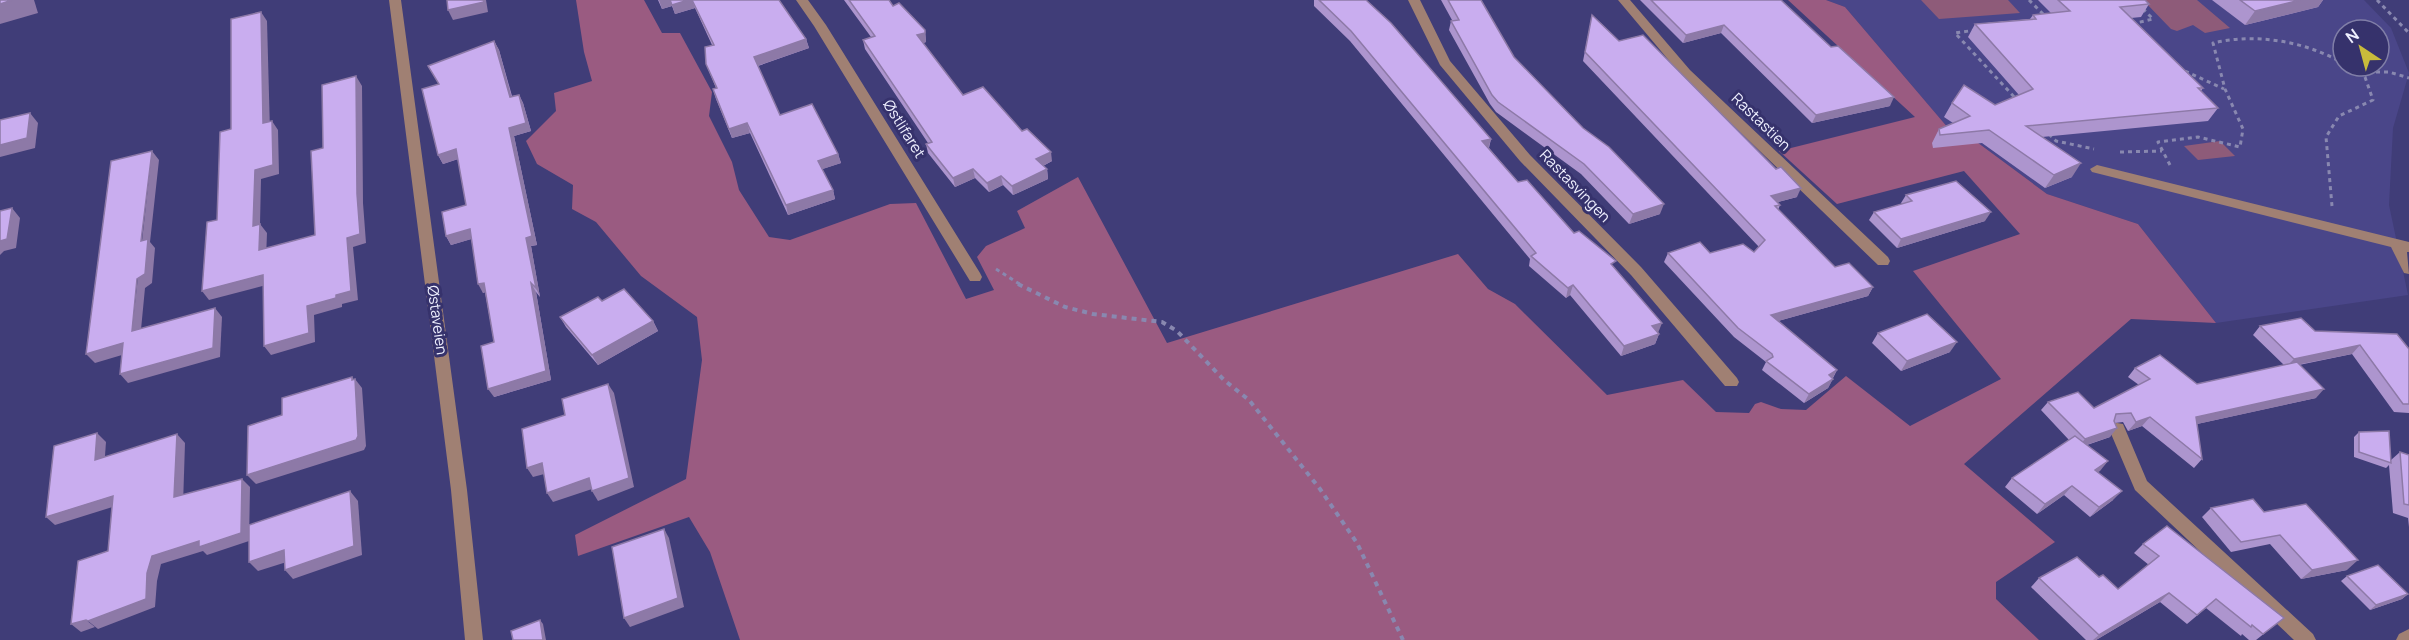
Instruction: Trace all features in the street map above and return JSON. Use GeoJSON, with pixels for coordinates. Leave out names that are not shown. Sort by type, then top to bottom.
{"type":"FeatureCollection","features":[{"type":"Feature","properties":{"kind":"street","name":"Østaveien"},"geometry":{"type":"LineString","coordinates":[[395,0],[459,490],[474,640]]}},
{"type":"Feature","properties":{"kind":"street","name":"Østlifaret"},"geometry":{"type":"LineString","coordinates":[[802,0],[820,25],[975,277]]}},
{"type":"Feature","properties":{"kind":"street","name":"Rastasvingen"},"geometry":{"type":"LineString","coordinates":[[1414,0],[1444,62],[1525,158],[1636,271],[1731,382]]}},
{"type":"Feature","properties":{"kind":"street","name":"Rastastien"},"geometry":{"type":"LineString","coordinates":[[1624,0],[1686,73],[1883,261]]}},
{"type":"Feature","properties":{"kind":"street"},"geometry":{"type":"LineString","coordinates":[[2097,169],[2403,246],[2409,269]]}},
{"type":"Feature","properties":{"kind":"street"},"geometry":{"type":"LineString","coordinates":[[2117,429],[2141,485],[2307,640]]}},
{"type":"Feature","properties":{"kind":"street"},"geometry":{"type":"LineString","coordinates":[[2405,640],[2409,637]]}},
{"type":"Feature","properties":{"kind":"path"},"geometry":{"type":"LineString","coordinates":[[2029,0],[2049,20],[2037,22]]}},
{"type":"Feature","properties":{"kind":"path"},"geometry":{"type":"LineString","coordinates":[[2377,0],[2409,33]]}},
{"type":"Feature","properties":{"kind":"path"},"geometry":{"type":"LineString","coordinates":[[2133,33],[2126,25],[2153,19],[2140,6]]}},
{"type":"Feature","properties":{"kind":"path"},"geometry":{"type":"LineString","coordinates":[[1978,30],[1955,33],[2025,108]]}},
{"type":"Feature","properties":{"kind":"path"},"geometry":{"type":"LineString","coordinates":[[2174,174],[2158,142],[2198,137],[2241,147],[2243,129],[2225,89],[2213,43],[2243,38],[2296,45],[2331,56]]}},
{"type":"Feature","properties":{"kind":"path"},"geometry":{"type":"LineString","coordinates":[[2185,71],[2225,89]]}},
{"type":"Feature","properties":{"kind":"path"},"geometry":{"type":"LineString","coordinates":[[2391,73],[2409,78]]}},
{"type":"Feature","properties":{"kind":"path"},"geometry":{"type":"LineString","coordinates":[[2332,228],[2326,137],[2339,116],[2373,100],[2365,78]]}},
{"type":"Feature","properties":{"kind":"path"},"geometry":{"type":"LineString","coordinates":[[2048,133],[2056,141],[2098,150]]}},
{"type":"Feature","properties":{"kind":"path"},"geometry":{"type":"LineString","coordinates":[[2109,152],[2162,151]]}},
{"type":"Feature","properties":{"kind":"path"},"geometry":{"type":"LineString","coordinates":[[960,251],[980,258],[1020,285],[1065,308],[1093,314],[1162,322],[1177,331],[1224,380],[1249,400],[1320,489],[1357,543],[1403,640]]}},
{"type":"Feature","properties":{"kind":"shaded area"},"geometry":{"type":"Polygon","coordinates":[[[576,0],[644,0],[662,33],[680,33],[712,92],[709,116],[732,162],[739,190],[769,237],[790,240],[890,204],[916,203],[966,299],[994,290],[977,257],[986,246],[1025,228],[1017,211],[1078,177],[1167,343],[1458,254],[1488,289],[1515,304],[1607,395],[1683,380],[1716,412],[1749,413],[1755,404],[1761,402],[1781,409],[1806,410],[1846,376],[1910,426],[2001,379],[1913,271],[2020,234],[1964,171],[1837,204],[1779,151],[1915,117],[1788,0],[1826,0],[1845,7],[1949,129],[1962,131],[2047,194],[2138,224],[2216,323],[2131,319],[1964,464],[2055,542],[1996,582],[1996,599],[2039,640],[740,640],[710,552],[689,517],[578,556],[575,535],[686,479],[702,360],[697,317],[641,276],[596,222],[572,209],[573,185],[537,164],[526,141],[556,111],[554,93],[592,81],[584,52],[576,0]]]}},
{"type":"Feature","properties":{"kind":"shaded area"},"geometry":{"type":"Polygon","coordinates":[[[1826,0],[2364,0],[2381,18],[2331,18],[2331,78],[2391,78],[2391,28],[2409,73],[2393,128],[2389,205],[2408,295],[2216,323],[2138,224],[2047,194],[1962,131],[1949,129],[1845,7],[1826,0]]]}},
{"type":"Feature","properties":{"kind":"shaded area"},"geometry":{"type":"Polygon","coordinates":[[[1921,0],[2008,0],[2020,13],[1939,19],[1921,0]]]}},
{"type":"Feature","properties":{"kind":"shaded area"},"geometry":{"type":"Polygon","coordinates":[[[2143,0],[2197,0],[2230,28],[2205,33],[2193,25],[2177,31],[2171,29],[2143,0]]]}},
{"type":"Feature","properties":{"kind":"shaded area"},"geometry":{"type":"Polygon","coordinates":[[[2220,141],[2235,156],[2198,160],[2184,146],[2220,141]]]}},
{"type":"Feature","properties":{"kind":"building"},"geometry":{"type":"Polygon","coordinates":[[[0,0],[12,0],[0,4],[0,0]]]}},
{"type":"Feature","properties":{"kind":"building"},"geometry":{"type":"Polygon","coordinates":[[[447,0],[483,0],[484,2],[448,10],[447,0]]]}},
{"type":"Feature","properties":{"kind":"building"},"geometry":{"type":"Polygon","coordinates":[[[670,0],[688,0],[672,5],[670,0]]]}},
{"type":"Feature","properties":{"kind":"building"},"geometry":{"type":"Polygon","coordinates":[[[692,0],[779,0],[806,39],[754,57],[780,115],[812,104],[838,154],[818,161],[833,190],[786,205],[747,123],[729,129],[713,89],[717,88],[706,64],[705,47],[714,45],[692,0]]]}},
{"type":"Feature","properties":{"kind":"building"},"geometry":{"type":"Polygon","coordinates":[[[849,0],[889,0],[893,6],[899,3],[925,30],[925,33],[917,35],[963,95],[983,87],[1022,131],[1027,129],[1051,152],[1036,159],[1047,169],[1012,186],[1001,176],[987,183],[973,169],[953,178],[926,144],[932,142],[863,40],[875,36],[849,0]]]}},
{"type":"Feature","properties":{"kind":"building"},"geometry":{"type":"Polygon","coordinates":[[[1319,0],[1366,0],[1391,23],[1491,139],[1482,141],[1518,182],[1527,180],[1574,233],[1579,231],[1616,261],[1611,264],[1662,323],[1652,326],[1659,334],[1624,346],[1573,285],[1568,288],[1531,256],[1536,253],[1351,31],[1319,0]]]}},
{"type":"Feature","properties":{"kind":"building"},"geometry":{"type":"Polygon","coordinates":[[[1448,0],[1481,0],[1514,57],[1583,128],[1609,147],[1664,204],[1633,214],[1584,164],[1498,102],[1451,21],[1459,20],[1448,0]]]}},
{"type":"Feature","properties":{"kind":"building"},"geometry":{"type":"Polygon","coordinates":[[[1651,0],[1781,0],[1831,47],[1838,46],[1894,97],[1816,115],[1724,25],[1686,35],[1651,0]]]}},
{"type":"Feature","properties":{"kind":"building"},"geometry":{"type":"Polygon","coordinates":[[[2058,0],[2145,0],[2149,4],[2120,7],[2203,88],[2198,88],[2218,108],[2026,126],[2081,163],[2054,175],[1989,130],[1940,135],[1939,129],[1970,116],[1952,103],[1964,85],[1995,105],[2033,89],[1975,24],[2036,19],[2033,15],[2070,11],[2058,0]]]}},
{"type":"Feature","properties":{"kind":"building"},"geometry":{"type":"Polygon","coordinates":[[[2240,0],[2300,0],[2255,11],[2240,0]]]}},
{"type":"Feature","properties":{"kind":"building"},"geometry":{"type":"Polygon","coordinates":[[[261,12],[263,123],[272,121],[273,165],[255,170],[253,226],[260,224],[259,250],[315,235],[311,151],[323,148],[322,85],[356,76],[357,194],[360,234],[347,238],[351,291],[307,306],[309,333],[264,346],[263,275],[202,291],[207,222],[217,220],[220,132],[231,129],[231,19],[261,12]]]}},
{"type":"Feature","properties":{"kind":"building"},"geometry":{"type":"Polygon","coordinates":[[[1592,15],[1619,41],[1643,35],[1776,169],[1781,167],[1801,188],[1771,196],[1780,205],[1775,206],[1835,267],[1849,263],[1873,287],[1771,315],[1837,370],[1829,375],[1833,379],[1809,394],[1766,361],[1773,357],[1772,354],[1738,328],[1668,253],[1700,242],[1710,253],[1743,244],[1754,252],[1765,240],[1585,52],[1592,15]]]}},
{"type":"Feature","properties":{"kind":"building"},"geometry":{"type":"Polygon","coordinates":[[[494,41],[510,97],[519,95],[526,123],[509,128],[532,236],[526,238],[536,288],[531,283],[546,371],[488,389],[481,346],[494,342],[484,283],[478,284],[470,229],[446,236],[442,212],[466,205],[456,149],[438,155],[422,89],[439,84],[428,66],[494,41]]]}},
{"type":"Feature","properties":{"kind":"building"},"geometry":{"type":"Polygon","coordinates":[[[30,113],[27,138],[0,145],[0,120],[30,113]]]}},
{"type":"Feature","properties":{"kind":"building"},"geometry":{"type":"Polygon","coordinates":[[[152,151],[141,241],[148,239],[145,274],[137,279],[132,331],[215,308],[213,348],[120,374],[123,343],[86,354],[111,161],[152,151]]]}},
{"type":"Feature","properties":{"kind":"building"},"geometry":{"type":"Polygon","coordinates":[[[1956,181],[1991,212],[1901,239],[1874,212],[1912,201],[1906,195],[1956,181]]]}},
{"type":"Feature","properties":{"kind":"building"},"geometry":{"type":"Polygon","coordinates":[[[12,208],[7,239],[0,241],[0,211],[12,208]]]}},
{"type":"Feature","properties":{"kind":"building"},"geometry":{"type":"Polygon","coordinates":[[[624,289],[653,321],[592,355],[560,317],[598,297],[602,301],[624,289]]]}},
{"type":"Feature","properties":{"kind":"building"},"geometry":{"type":"Polygon","coordinates":[[[1927,314],[1957,342],[1907,361],[1878,333],[1927,314]]]}},
{"type":"Feature","properties":{"kind":"building"},"geometry":{"type":"Polygon","coordinates":[[[2301,318],[2315,331],[2397,334],[2409,349],[2409,404],[2403,404],[2360,345],[2294,359],[2260,326],[2301,318]]]}},
{"type":"Feature","properties":{"kind":"building"},"geometry":{"type":"Polygon","coordinates":[[[2160,355],[2197,384],[2297,362],[2324,389],[2196,417],[2202,459],[2150,417],[2136,422],[2131,413],[2116,414],[2114,421],[2117,428],[2085,439],[2048,402],[2078,392],[2094,408],[2150,379],[2135,368],[2160,355]]]}},
{"type":"Feature","properties":{"kind":"building"},"geometry":{"type":"Polygon","coordinates":[[[352,377],[352,380],[355,379],[358,436],[356,440],[247,475],[248,426],[282,415],[282,398],[352,377]]]}},
{"type":"Feature","properties":{"kind":"building"},"geometry":{"type":"Polygon","coordinates":[[[608,384],[629,478],[592,491],[589,478],[547,493],[542,463],[527,468],[522,429],[565,415],[562,399],[608,384]]]}},
{"type":"Feature","properties":{"kind":"building"},"geometry":{"type":"Polygon","coordinates":[[[2389,431],[2391,463],[2359,452],[2359,432],[2389,431]]]}},
{"type":"Feature","properties":{"kind":"building"},"geometry":{"type":"Polygon","coordinates":[[[97,433],[95,460],[177,434],[174,497],[242,479],[241,533],[199,547],[199,541],[152,556],[147,573],[146,599],[88,621],[71,624],[78,561],[108,551],[113,496],[46,517],[54,446],[97,433]]]}},
{"type":"Feature","properties":{"kind":"building"},"geometry":{"type":"Polygon","coordinates":[[[2075,436],[2108,461],[2095,470],[2122,491],[2099,507],[2072,486],[2045,504],[2012,478],[2075,436]]]}},
{"type":"Feature","properties":{"kind":"building"},"geometry":{"type":"Polygon","coordinates":[[[2400,452],[2409,455],[2409,505],[2404,504],[2400,452]]]}},
{"type":"Feature","properties":{"kind":"building"},"geometry":{"type":"Polygon","coordinates":[[[350,491],[354,546],[285,570],[284,550],[249,562],[249,525],[350,491]]]}},
{"type":"Feature","properties":{"kind":"building"},"geometry":{"type":"Polygon","coordinates":[[[2253,499],[2264,512],[2306,504],[2358,560],[2312,570],[2280,535],[2241,542],[2211,508],[2253,499]]]}},
{"type":"Feature","properties":{"kind":"building"},"geometry":{"type":"Polygon","coordinates":[[[2167,526],[2284,618],[2263,634],[2216,599],[2197,615],[2169,593],[2099,635],[2039,578],[2077,557],[2099,577],[2103,575],[2118,589],[2159,556],[2143,544],[2167,526]]]}},
{"type":"Feature","properties":{"kind":"building"},"geometry":{"type":"Polygon","coordinates":[[[664,529],[678,598],[624,618],[612,547],[664,529]]]}},
{"type":"Feature","properties":{"kind":"building"},"geometry":{"type":"Polygon","coordinates":[[[2378,565],[2408,594],[2376,605],[2347,576],[2378,565]]]}},
{"type":"Feature","properties":{"kind":"building"},"geometry":{"type":"Polygon","coordinates":[[[540,620],[543,640],[513,640],[511,631],[540,620]]]}}]}
